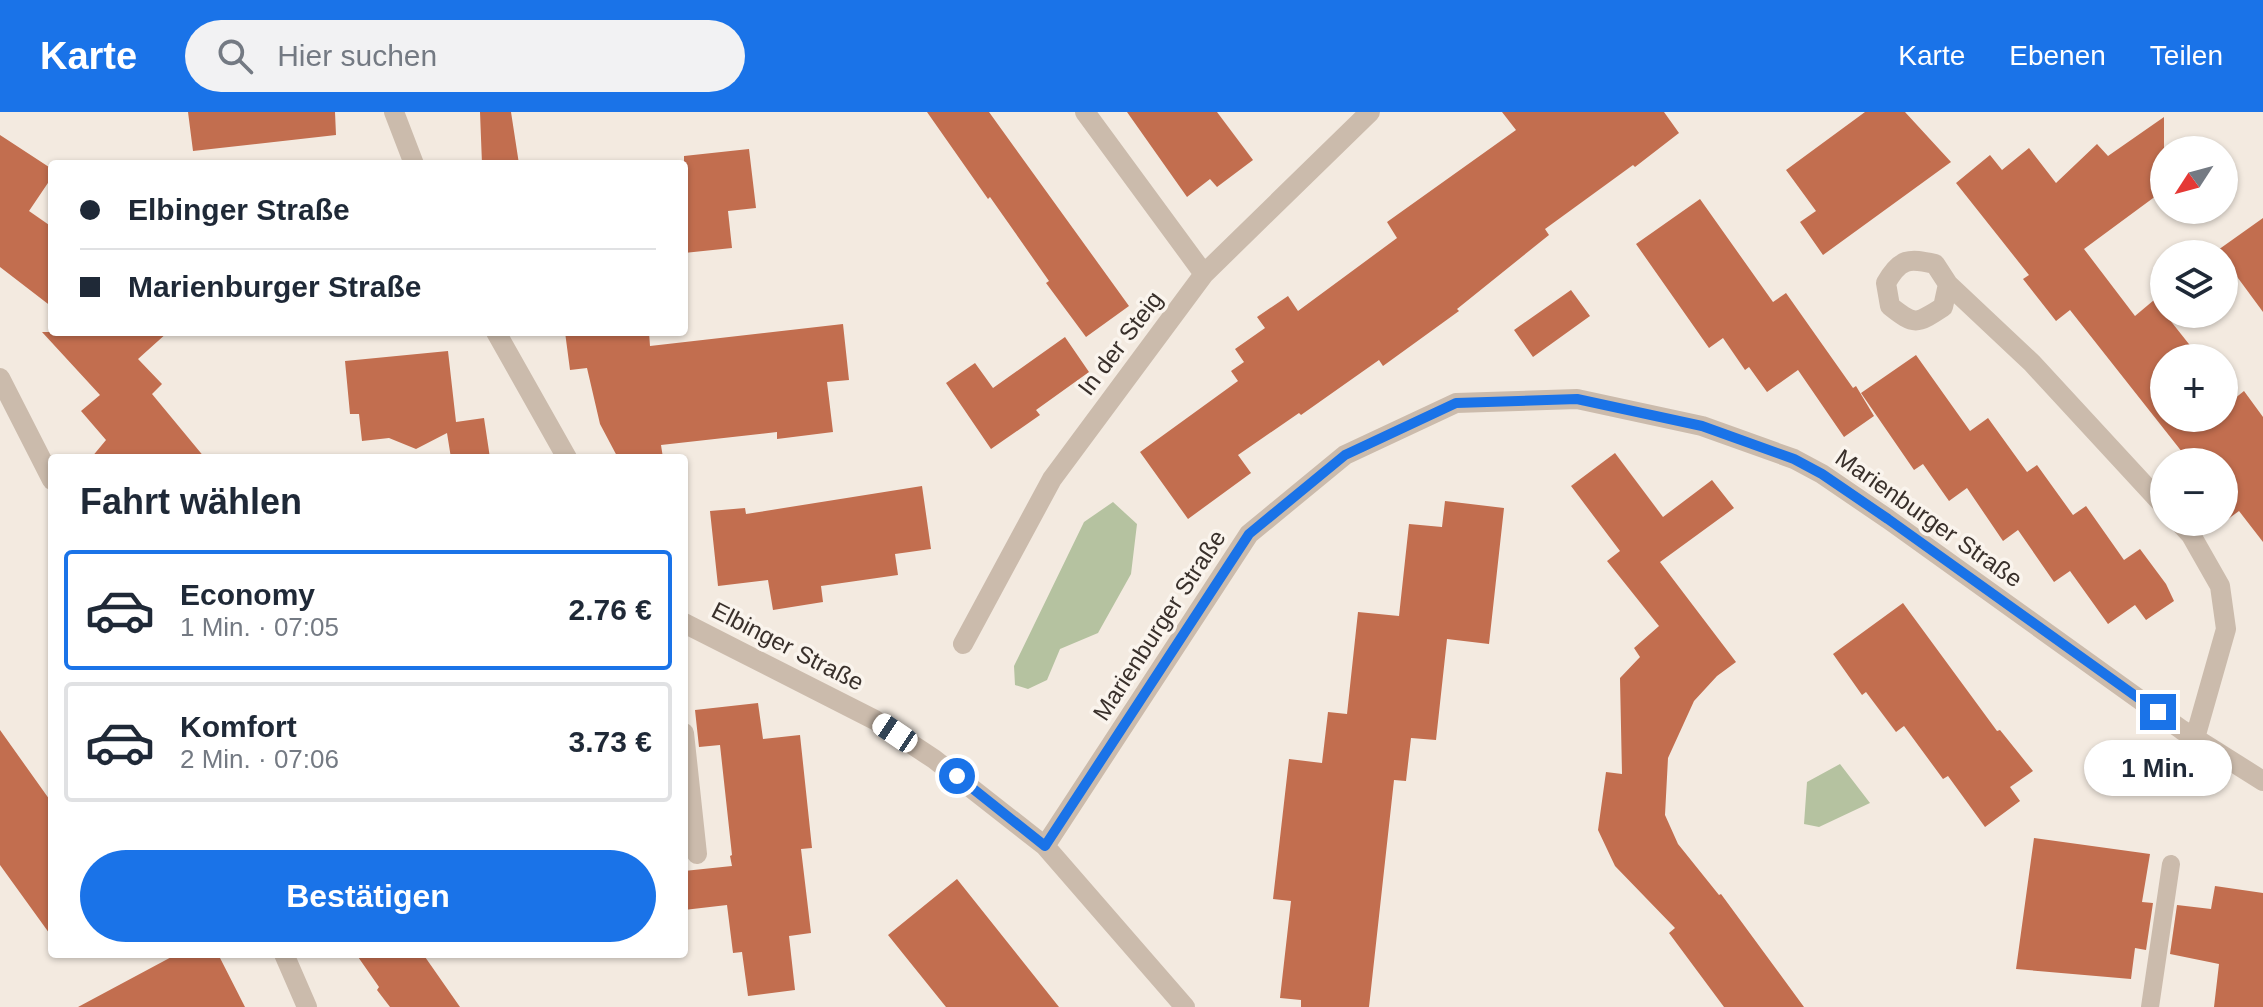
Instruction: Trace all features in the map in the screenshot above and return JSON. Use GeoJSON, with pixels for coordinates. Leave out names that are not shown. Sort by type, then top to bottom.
{"type":"FeatureCollection","features":[{"type":"Feature","properties":{"kind":"street"},"geometry":{"type":"LineString","coordinates":[[394,112],[412,160]]}},
{"type":"Feature","properties":{"kind":"street"},"geometry":{"type":"LineString","coordinates":[[1085,112],[1204,274]]}},
{"type":"Feature","properties":{"kind":"street","name":"In der Steig"},"geometry":{"type":"LineString","coordinates":[[963,644],[1052,479],[1204,274],[1370,112]]}},
{"type":"Feature","properties":{"kind":"street"},"geometry":{"type":"LineString","coordinates":[[1948,284],[2032,363],[2150,491]]}},
{"type":"Feature","properties":{"kind":"street"},"geometry":{"type":"LineString","coordinates":[[498,336],[565,454]]}},
{"type":"Feature","properties":{"kind":"street"},"geometry":{"type":"LineString","coordinates":[[0,378],[48,472]]}},
{"type":"Feature","properties":{"kind":"street","name":"Marienburger Straße"},"geometry":{"type":"LineString","coordinates":[[1045,846],[1249,534],[1345,455],[1456,403],[1577,399],[1702,426],[1794,459],[1822,474],[1888,519],[2195,738],[2263,781]]}},
{"type":"Feature","properties":{"kind":"street"},"geometry":{"type":"LineString","coordinates":[[2192,536],[2220,586],[2226,629],[2195,738]]}},
{"type":"Feature","properties":{"kind":"street","name":"Elbinger Straße"},"geometry":{"type":"LineString","coordinates":[[688,625],[875,720],[934,759],[1045,846],[1185,1007]]}},
{"type":"Feature","properties":{"kind":"street"},"geometry":{"type":"LineString","coordinates":[[688,770],[697,854]]}},
{"type":"Feature","properties":{"kind":"street"},"geometry":{"type":"LineString","coordinates":[[286,958],[307,1007]]}},
{"type":"Feature","properties":{"kind":"lane"},"geometry":{"type":"LineString","coordinates":[[2150,1007],[2171,864]]}},
{"type":"Feature","properties":{"kind":"green space"},"geometry":{"type":"Polygon","coordinates":[[[1113,502],[1137,524],[1131,574],[1098,633],[1060,649],[1047,680],[1028,689],[1015,685],[1014,666],[1084,522],[1113,502]]]}},
{"type":"Feature","properties":{"kind":"green space"},"geometry":{"type":"Polygon","coordinates":[[[1840,764],[1870,803],[1819,827],[1804,824],[1807,782],[1840,764]]]}},
{"type":"Feature","properties":{"kind":"building"},"geometry":{"type":"Polygon","coordinates":[[[188,112],[335,112],[336,135],[193,151],[188,112]]]}},
{"type":"Feature","properties":{"kind":"building"},"geometry":{"type":"Polygon","coordinates":[[[480,112],[511,112],[518,160],[482,160],[480,112]]]}},
{"type":"Feature","properties":{"kind":"building"},"geometry":{"type":"Polygon","coordinates":[[[927,112],[989,112],[1129,306],[1086,337],[927,112]]]}},
{"type":"Feature","properties":{"kind":"building"},"geometry":{"type":"Polygon","coordinates":[[[1127,112],[1217,112],[1253,160],[1217,187],[1210,179],[1187,197],[1127,112]]]}},
{"type":"Feature","properties":{"kind":"building"},"geometry":{"type":"Polygon","coordinates":[[[1502,112],[1664,112],[1679,133],[1545,229],[1549,235],[1457,309],[1459,311],[1383,366],[1379,360],[1238,455],[1251,473],[1188,519],[1140,452],[1238,381],[1231,371],[1244,362],[1235,349],[1265,328],[1257,317],[1288,296],[1298,311],[1397,238],[1387,222],[1516,130],[1502,112]]]}},
{"type":"Feature","properties":{"kind":"building"},"geometry":{"type":"Polygon","coordinates":[[[1865,112],[1905,112],[1951,162],[1823,255],[1800,222],[1816,211],[1786,170],[1865,112]]]}},
{"type":"Feature","properties":{"kind":"building"},"geometry":{"type":"Polygon","coordinates":[[[2164,117],[2164,136],[2150,136],[2150,200],[2084,249],[2135,316],[2150,303],[2150,328],[2176,328],[2189,344],[2150,344],[2150,411],[2070,310],[2056,321],[2023,279],[2029,275],[1956,183],[1990,155],[2002,170],[2029,148],[2056,183],[2097,144],[2108,156],[2164,117]]]}},
{"type":"Feature","properties":{"kind":"building"},"geometry":{"type":"Polygon","coordinates":[[[0,135],[48,166],[48,183],[29,211],[48,224],[48,304],[0,267],[0,135]]]}},
{"type":"Feature","properties":{"kind":"building"},"geometry":{"type":"Polygon","coordinates":[[[749,149],[756,208],[728,211],[732,248],[688,253],[688,160],[684,160],[684,156],[749,149]]]}},
{"type":"Feature","properties":{"kind":"building"},"geometry":{"type":"Polygon","coordinates":[[[1700,199],[1773,302],[1786,293],[1853,388],[1856,386],[1874,416],[1844,437],[1798,370],[1767,392],[1749,367],[1745,370],[1723,338],[1709,348],[1636,244],[1700,199]]]}},
{"type":"Feature","properties":{"kind":"building"},"geometry":{"type":"Polygon","coordinates":[[[2263,218],[2263,312],[2238,278],[2238,240],[2232,240],[2263,218]]]}},
{"type":"Feature","properties":{"kind":"building"},"geometry":{"type":"Polygon","coordinates":[[[1571,290],[1590,316],[1533,357],[1514,330],[1571,290]]]}},
{"type":"Feature","properties":{"kind":"building"},"geometry":{"type":"Polygon","coordinates":[[[843,324],[849,380],[827,382],[833,432],[777,439],[777,432],[661,445],[662,454],[616,454],[600,424],[587,368],[570,370],[566,336],[649,336],[650,346],[843,324]]]}},
{"type":"Feature","properties":{"kind":"building"},"geometry":{"type":"Polygon","coordinates":[[[42,332],[48,332],[48,336],[164,336],[138,359],[162,384],[152,394],[202,454],[94,454],[106,440],[81,411],[100,395],[42,332]]]}},
{"type":"Feature","properties":{"kind":"building"},"geometry":{"type":"Polygon","coordinates":[[[1065,337],[1089,372],[1036,410],[1040,415],[991,449],[946,383],[975,363],[993,388],[1065,337]]]}},
{"type":"Feature","properties":{"kind":"building"},"geometry":{"type":"Polygon","coordinates":[[[448,351],[456,422],[484,418],[489,454],[450,454],[447,433],[416,449],[389,438],[362,441],[359,414],[350,414],[345,361],[448,351]]]}},
{"type":"Feature","properties":{"kind":"building"},"geometry":{"type":"Polygon","coordinates":[[[1916,355],[1970,431],[1988,418],[2027,472],[2037,465],[2073,515],[2086,506],[2124,560],[2140,549],[2166,584],[2174,601],[2146,620],[2135,605],[2108,624],[2070,571],[2054,582],[2018,530],[2003,541],[1967,488],[1949,501],[1923,464],[1914,470],[1861,393],[1916,355]]]}},
{"type":"Feature","properties":{"kind":"building"},"geometry":{"type":"Polygon","coordinates":[[[2244,391],[2263,417],[2263,542],[2238,512],[2238,448],[2179,448],[2166,432],[2238,432],[2238,396],[2244,391]]]}},
{"type":"Feature","properties":{"kind":"building"},"geometry":{"type":"Polygon","coordinates":[[[1615,453],[1663,517],[1712,480],[1734,508],[1660,562],[1736,662],[1717,676],[1694,701],[1668,758],[1665,815],[1678,844],[1721,894],[1804,1007],[1724,1007],[1669,933],[1675,928],[1615,866],[1598,830],[1606,772],[1622,774],[1620,678],[1640,657],[1634,648],[1659,626],[1607,561],[1620,551],[1571,486],[1615,453]]]}},
{"type":"Feature","properties":{"kind":"building"},"geometry":{"type":"Polygon","coordinates":[[[922,486],[931,549],[895,554],[898,575],[821,586],[823,602],[773,610],[768,580],[718,586],[710,511],[745,508],[746,514],[922,486]]]}},
{"type":"Feature","properties":{"kind":"building"},"geometry":{"type":"Polygon","coordinates":[[[1445,501],[1504,508],[1489,644],[1447,639],[1436,740],[1411,738],[1406,781],[1394,780],[1369,1007],[1301,1007],[1301,1000],[1280,998],[1291,901],[1273,899],[1289,759],[1322,763],[1328,712],[1347,714],[1358,612],[1399,616],[1409,524],[1442,527],[1445,501]]]}},
{"type":"Feature","properties":{"kind":"building"},"geometry":{"type":"Polygon","coordinates":[[[1903,603],[1997,731],[2000,730],[2033,771],[2010,787],[2020,801],[1985,827],[1948,776],[1943,779],[1904,726],[1896,732],[1866,692],[1862,695],[1833,654],[1903,603]]]}},
{"type":"Feature","properties":{"kind":"building"},"geometry":{"type":"Polygon","coordinates":[[[758,703],[763,739],[800,735],[812,848],[801,849],[811,933],[789,936],[795,990],[748,996],[742,952],[733,953],[727,905],[688,910],[688,871],[732,866],[720,745],[699,747],[695,710],[758,703]]]}},
{"type":"Feature","properties":{"kind":"building"},"geometry":{"type":"Polygon","coordinates":[[[0,730],[48,797],[48,931],[0,865],[0,730]]]}},
{"type":"Feature","properties":{"kind":"building"},"geometry":{"type":"Polygon","coordinates":[[[2034,838],[2150,854],[2142,902],[2153,903],[2146,950],[2135,948],[2131,979],[2016,969],[2034,838]]]}},
{"type":"Feature","properties":{"kind":"building"},"geometry":{"type":"Polygon","coordinates":[[[957,879],[1059,1007],[946,1007],[888,935],[957,879]]]}},
{"type":"Feature","properties":{"kind":"building"},"geometry":{"type":"Polygon","coordinates":[[[2215,886],[2263,893],[2263,1007],[2214,1007],[2219,964],[2170,954],[2177,905],[2211,909],[2215,886]]]}},
{"type":"Feature","properties":{"kind":"building"},"geometry":{"type":"Polygon","coordinates":[[[170,958],[220,958],[245,1007],[78,1007],[170,958]]]}},
{"type":"Feature","properties":{"kind":"building"},"geometry":{"type":"Polygon","coordinates":[[[359,958],[426,958],[460,1007],[390,1007],[377,990],[379,987],[359,958]]]}},
{"type":"Feature","properties":{"kind":"route"},"geometry":{"type":"LineString","coordinates":[[957,776],[1045,846],[1249,534],[1345,455],[1456,403],[1577,399],[1702,426],[1794,459],[1822,474],[1888,519],[2158,712]]}}]}
